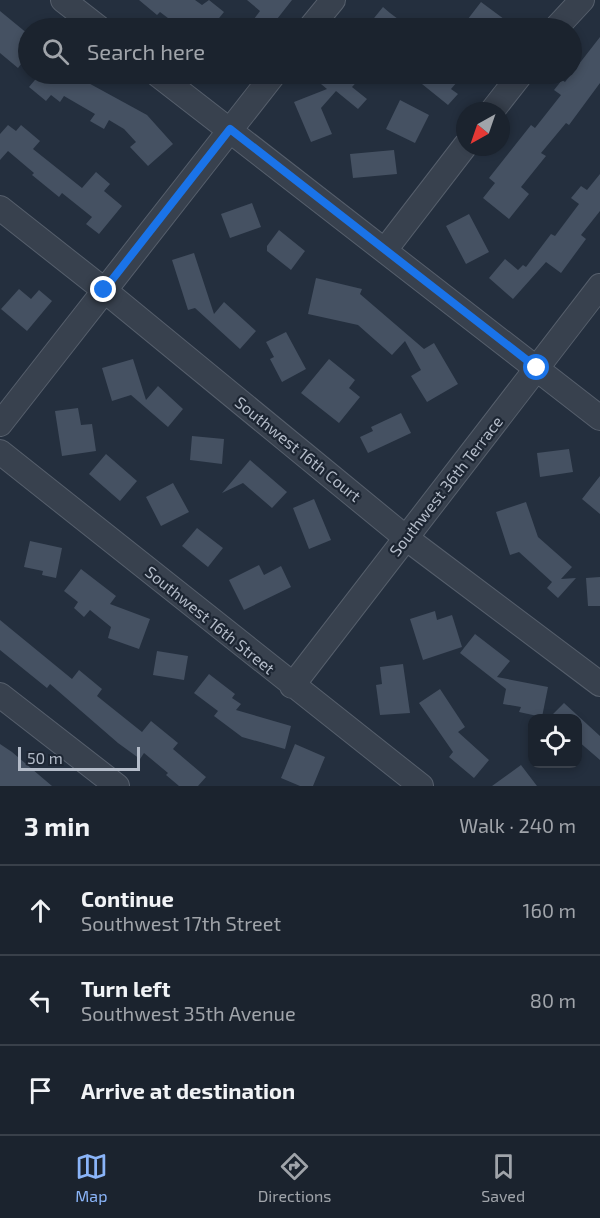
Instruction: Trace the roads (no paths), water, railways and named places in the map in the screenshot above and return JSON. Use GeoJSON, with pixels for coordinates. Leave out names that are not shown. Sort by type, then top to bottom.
{"type":"FeatureCollection","features":[{"type":"Feature","properties":{"kind":"street"},"geometry":{"type":"LineString","coordinates":[[63,0],[86,18]]}},
{"type":"Feature","properties":{"kind":"street"},"geometry":{"type":"LineString","coordinates":[[318,18],[333,0]]}},
{"type":"Feature","properties":{"kind":"street"},"geometry":{"type":"LineString","coordinates":[[565,18],[582,0]]}},
{"type":"Feature","properties":{"kind":"street"},"geometry":{"type":"LineString","coordinates":[[170,84],[600,418]]}},
{"type":"Feature","properties":{"kind":"street"},"geometry":{"type":"LineString","coordinates":[[0,424],[266,84]]}},
{"type":"Feature","properties":{"kind":"street"},"geometry":{"type":"LineString","coordinates":[[499,102],[513,84]]}},
{"type":"Feature","properties":{"kind":"street"},"geometry":{"type":"LineString","coordinates":[[385,250],[457,156]]}},
{"type":"Feature","properties":{"kind":"street","name":"Southwest 16th Court"},"geometry":{"type":"LineString","coordinates":[[0,208],[104,290],[406,538],[600,684]]}},
{"type":"Feature","properties":{"kind":"street","name":"Southwest 36th Terrace"},"geometry":{"type":"LineString","coordinates":[[292,686],[600,286]]}},
{"type":"Feature","properties":{"kind":"street","name":"Southwest 16th Street"},"geometry":{"type":"LineString","coordinates":[[0,452],[292,686],[421,786]]}},
{"type":"Feature","properties":{"kind":"street"},"geometry":{"type":"LineString","coordinates":[[0,695],[117,786]]}}]}
